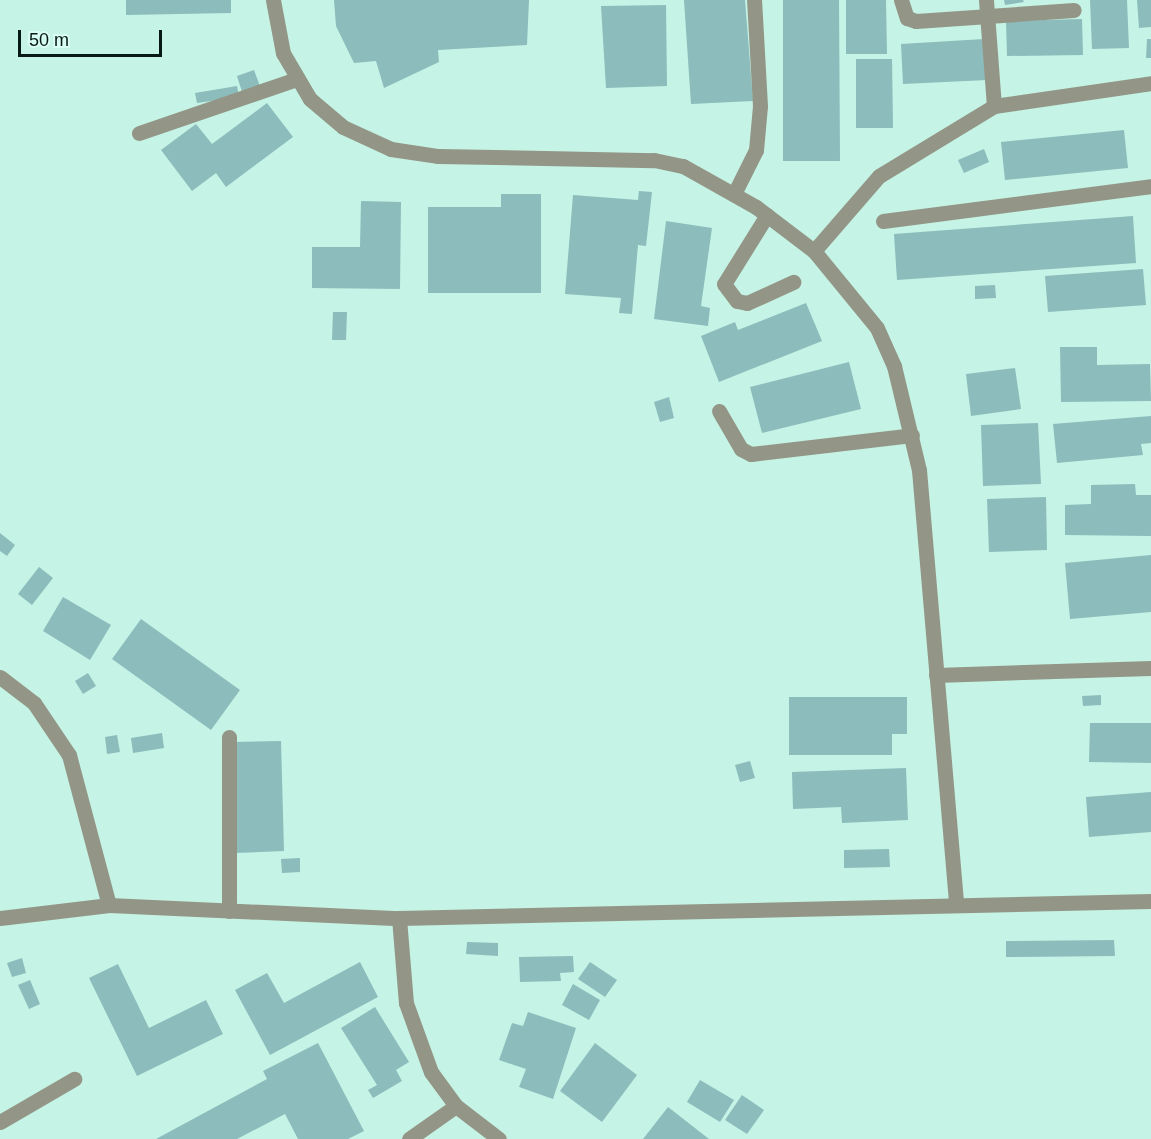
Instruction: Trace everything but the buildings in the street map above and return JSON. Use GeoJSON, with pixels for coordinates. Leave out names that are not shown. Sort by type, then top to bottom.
{"type":"FeatureCollection","features":[{"type":"Feature","properties":{"kind":"street"},"geometry":{"type":"LineString","coordinates":[[273,0],[283,53],[297,79],[310,99],[343,127],[391,149],[438,156],[654,160],[683,166],[735,194],[814,251],[877,328],[894,366],[912,435],[956,904]]}},
{"type":"Feature","properties":{"kind":"street"},"geometry":{"type":"LineString","coordinates":[[735,194],[756,150],[759,117],[754,0]]}},
{"type":"Feature","properties":{"kind":"street"},"geometry":{"type":"LineString","coordinates":[[901,0],[908,18],[916,21],[1074,10]]}},
{"type":"Feature","properties":{"kind":"street"},"geometry":{"type":"LineString","coordinates":[[986,0],[994,106]]}},
{"type":"Feature","properties":{"kind":"street"},"geometry":{"type":"LineString","coordinates":[[139,133],[297,79]]}},
{"type":"Feature","properties":{"kind":"street"},"geometry":{"type":"LineString","coordinates":[[814,251],[879,176],[994,106],[1151,83]]}},
{"type":"Feature","properties":{"kind":"street"},"geometry":{"type":"LineString","coordinates":[[883,222],[1151,186]]}},
{"type":"Feature","properties":{"kind":"street"},"geometry":{"type":"LineString","coordinates":[[767,215],[724,284],[737,301],[747,303],[793,282]]}},
{"type":"Feature","properties":{"kind":"street"},"geometry":{"type":"LineString","coordinates":[[719,411],[741,449],[751,454],[912,435]]}},
{"type":"Feature","properties":{"kind":"street"},"geometry":{"type":"LineString","coordinates":[[936,675],[1151,668]]}},
{"type":"Feature","properties":{"kind":"street"},"geometry":{"type":"LineString","coordinates":[[0,677],[34,703],[69,755],[109,905]]}},
{"type":"Feature","properties":{"kind":"street"},"geometry":{"type":"LineString","coordinates":[[229,737],[229,912]]}},
{"type":"Feature","properties":{"kind":"street"},"geometry":{"type":"LineString","coordinates":[[0,918],[109,905],[399,918],[1151,901]]}},
{"type":"Feature","properties":{"kind":"street"},"geometry":{"type":"LineString","coordinates":[[399,918],[406,1003],[415,1034],[431,1072],[456,1106],[499,1139]]}},
{"type":"Feature","properties":{"kind":"street"},"geometry":{"type":"LineString","coordinates":[[0,1122],[74,1079]]}},
{"type":"Feature","properties":{"kind":"street"},"geometry":{"type":"LineString","coordinates":[[409,1139],[456,1106]]}}]}
